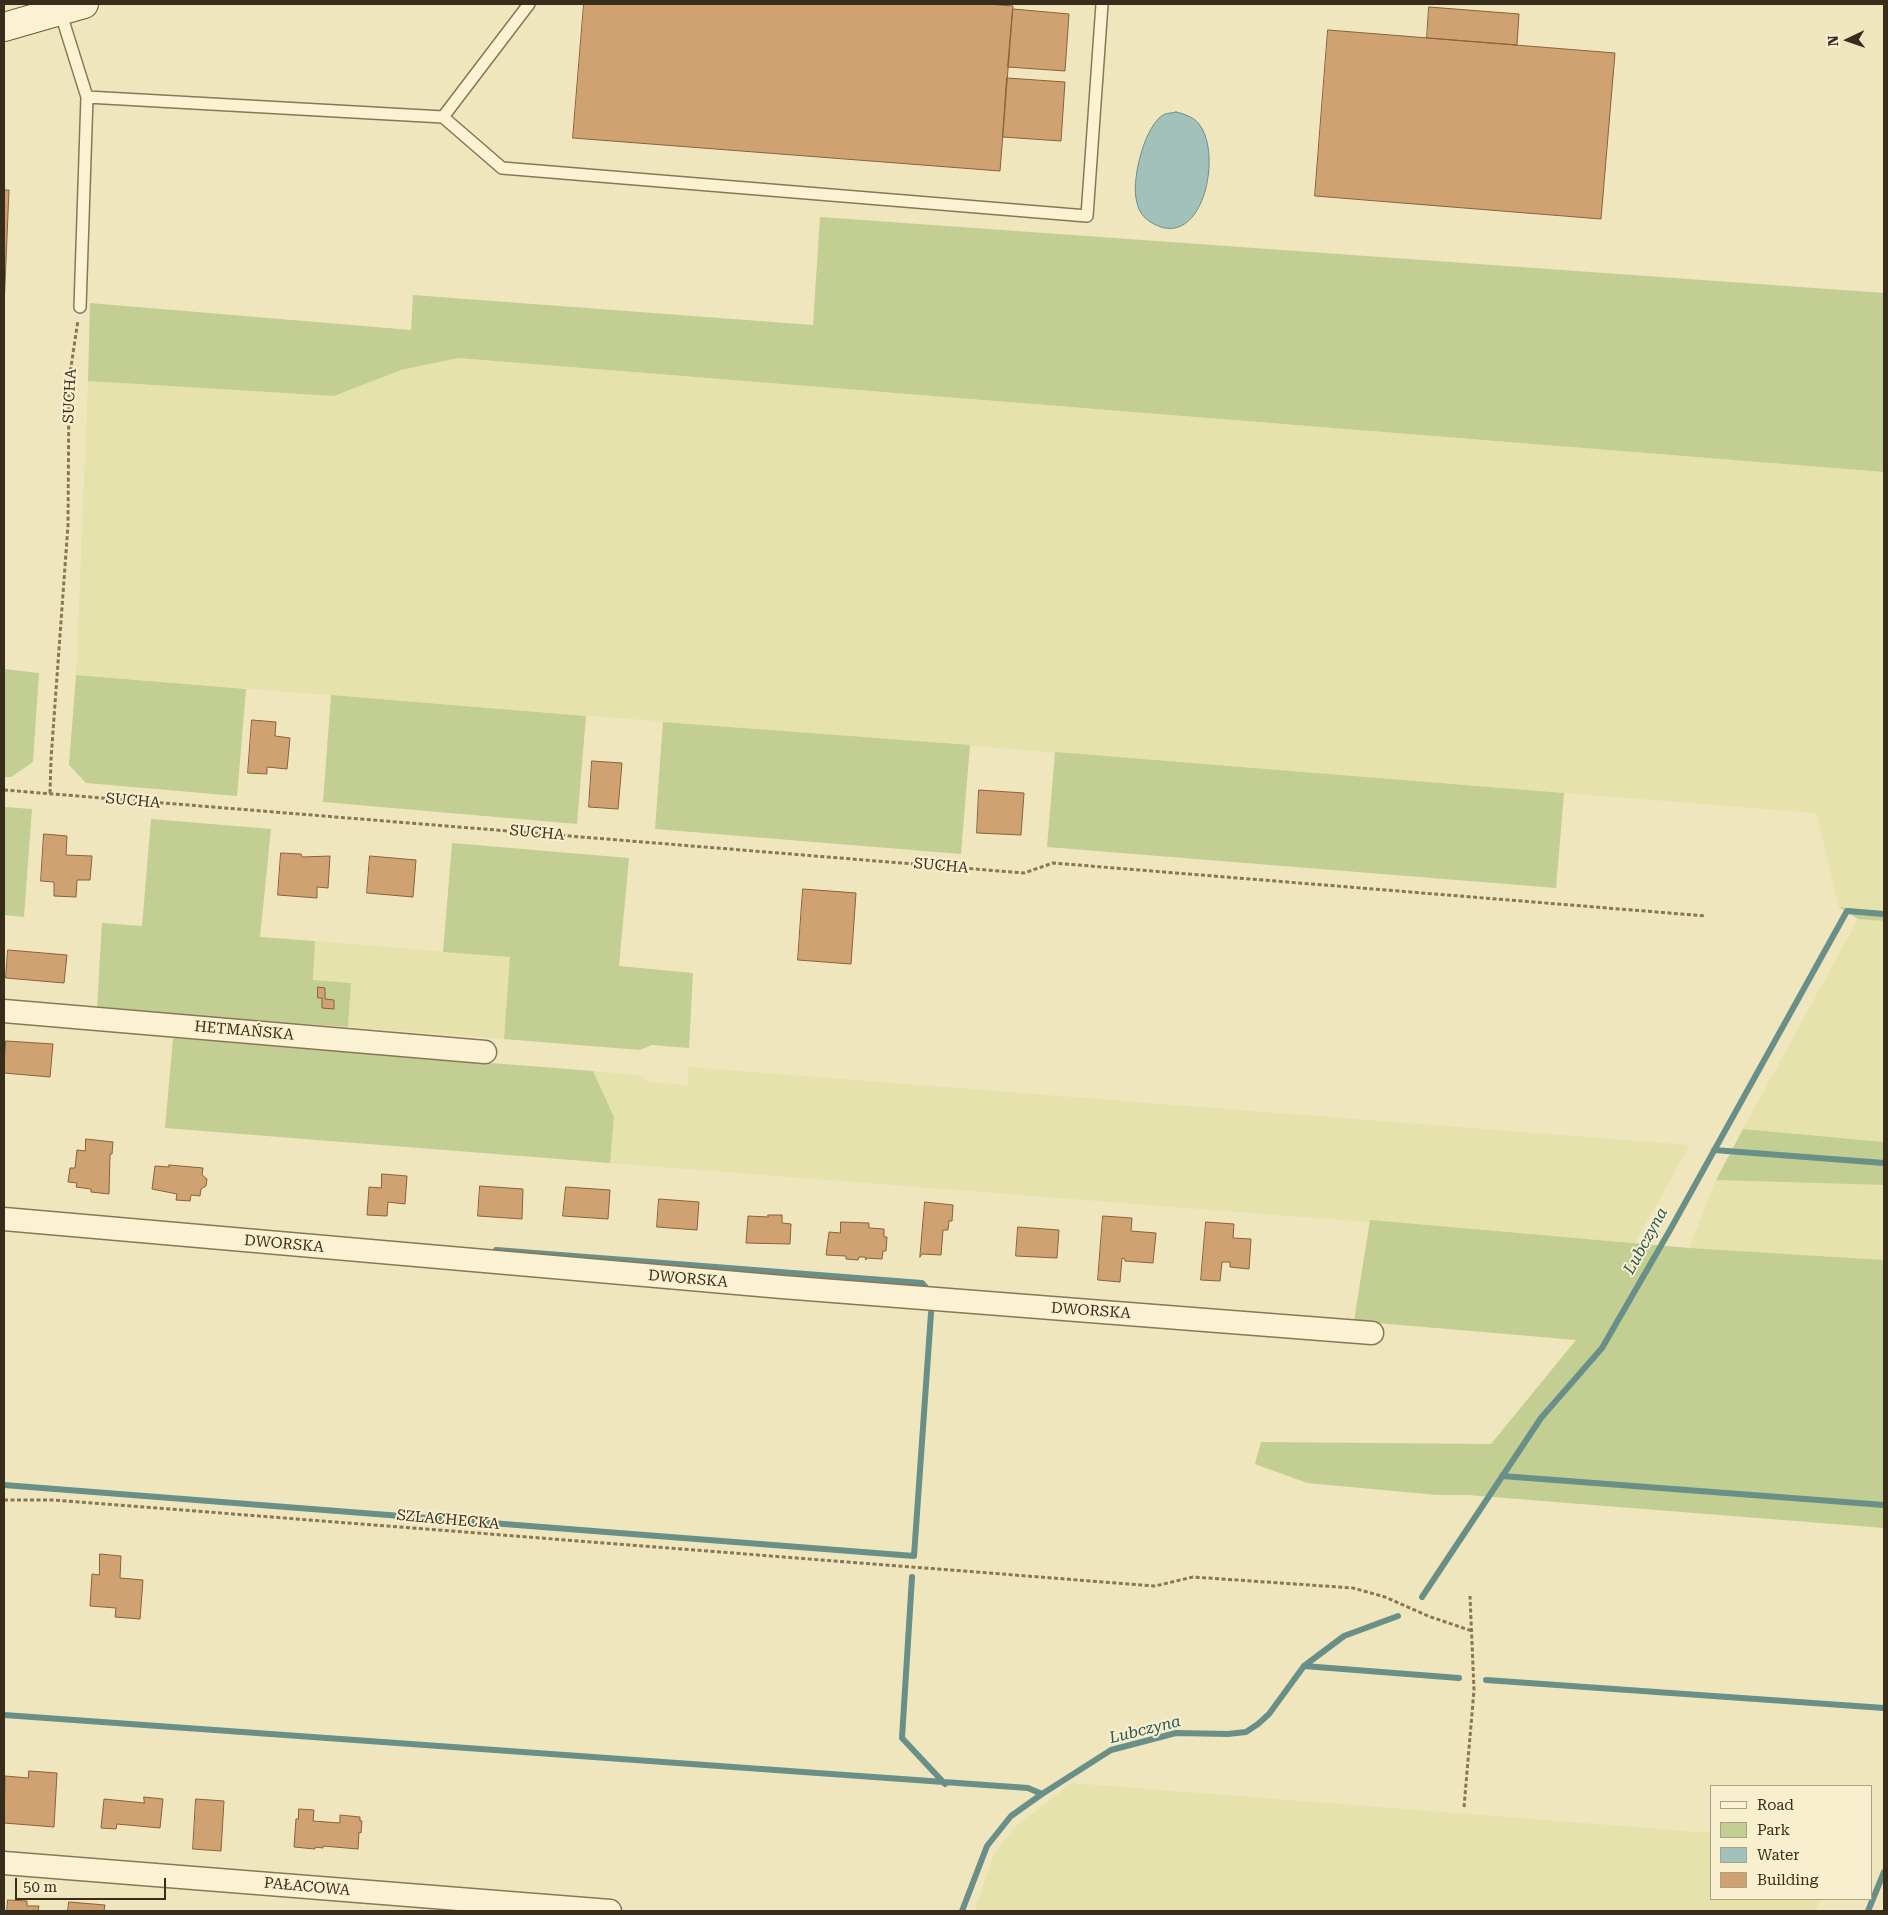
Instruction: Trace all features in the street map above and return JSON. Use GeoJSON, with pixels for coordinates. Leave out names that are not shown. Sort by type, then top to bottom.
{"type":"FeatureCollection","features":[{"type":"Feature","properties":{"kind":"main road"},"geometry":{"type":"LineString","coordinates":[[4,27],[67,6]]}},
{"type":"Feature","properties":{"kind":"street","name":"HETMAŃSKA"},"geometry":{"type":"LineString","coordinates":[[4,1011],[485,1052]]}},
{"type":"Feature","properties":{"kind":"street","name":"DWORSKA"},"geometry":{"type":"LineString","coordinates":[[4,1219],[782,1287],[1372,1333]]}},
{"type":"Feature","properties":{"kind":"street","name":"PAŁACOWA"},"geometry":{"type":"LineString","coordinates":[[4,1863],[610,1911]]}},
{"type":"Feature","properties":{"kind":"lane"},"geometry":{"type":"LineString","coordinates":[[443,117],[528,4]]}},
{"type":"Feature","properties":{"kind":"lane"},"geometry":{"type":"LineString","coordinates":[[87,96],[443,117],[502,168],[1087,216],[1102,4]]}},
{"type":"Feature","properties":{"kind":"lane"},"geometry":{"type":"LineString","coordinates":[[67,6],[87,96],[80,307]]}},
{"type":"Feature","properties":{"kind":"path","name":"SUCHA"},"geometry":{"type":"LineString","coordinates":[[50,793],[68,526],[69,380],[80,307]]}},
{"type":"Feature","properties":{"kind":"path","name":"SUCHA"},"geometry":{"type":"LineString","coordinates":[[4,790],[1024,873],[1053,863],[1706,916]]}},
{"type":"Feature","properties":{"kind":"path","name":"SZLACHECKA"},"geometry":{"type":"LineString","coordinates":[[4,1500],[54,1500],[1155,1586],[1193,1577],[1353,1588],[1385,1597],[1428,1616],[1472,1631]]}},
{"type":"Feature","properties":{"kind":"path"},"geometry":{"type":"LineString","coordinates":[[1464,1807],[1474,1690],[1470,1596]]}},
{"type":"Feature","properties":{"kind":"shaded area"},"geometry":{"type":"Polygon","coordinates":[[[458,358],[1884,472],[1884,911],[1839,907],[1816,813],[76,675],[88,381],[334,396],[401,370],[458,358]]]}},
{"type":"Feature","properties":{"kind":"shaded area"},"geometry":{"type":"Polygon","coordinates":[[[1858,919],[1884,921],[1884,1142],[1743,1129],[1858,919]]]}},
{"type":"Feature","properties":{"kind":"shaded area"},"geometry":{"type":"Polygon","coordinates":[[[315,941],[511,957],[504,1039],[348,1027],[351,983],[313,980],[315,941]]]}},
{"type":"Feature","properties":{"kind":"shaded area"},"geometry":{"type":"Polygon","coordinates":[[[688,1067],[1690,1145],[1635,1243],[610,1163],[614,1117],[593,1071],[640,1075],[649,1082],[688,1085],[688,1067]]]}},
{"type":"Feature","properties":{"kind":"shaded area"},"geometry":{"type":"Polygon","coordinates":[[[1716,1180],[1884,1185],[1884,1260],[1689,1248],[1716,1180]]]}},
{"type":"Feature","properties":{"kind":"shaded area"},"geometry":{"type":"Polygon","coordinates":[[[1072,1783],[1710,1833],[1710,1900],[1820,1900],[1815,1911],[974,1911],[994,1854],[1014,1828],[1072,1783]]]}},
{"type":"Feature","properties":{"kind":"green space"},"geometry":{"type":"Polygon","coordinates":[[[820,217],[1884,293],[1884,472],[458,358],[401,370],[334,396],[88,381],[90,303],[411,330],[413,295],[813,325],[820,217]]]}},
{"type":"Feature","properties":{"kind":"green space"},"geometry":{"type":"Polygon","coordinates":[[[4,669],[39,673],[33,762],[11,777],[4,777],[4,669]]]}},
{"type":"Feature","properties":{"kind":"green space"},"geometry":{"type":"Polygon","coordinates":[[[76,675],[246,689],[237,796],[86,783],[69,765],[76,675]]]}},
{"type":"Feature","properties":{"kind":"green space"},"geometry":{"type":"Polygon","coordinates":[[[331,695],[586,716],[577,824],[323,802],[331,695]]]}},
{"type":"Feature","properties":{"kind":"green space"},"geometry":{"type":"Polygon","coordinates":[[[663,722],[970,745],[961,854],[655,829],[663,722]]]}},
{"type":"Feature","properties":{"kind":"green space"},"geometry":{"type":"Polygon","coordinates":[[[1055,752],[1564,793],[1556,888],[1047,847],[1055,752]]]}},
{"type":"Feature","properties":{"kind":"green space"},"geometry":{"type":"Polygon","coordinates":[[[4,807],[32,809],[24,917],[4,915],[4,807]]]}},
{"type":"Feature","properties":{"kind":"green space"},"geometry":{"type":"Polygon","coordinates":[[[151,819],[271,829],[260,937],[315,941],[313,980],[351,983],[348,1027],[97,1009],[102,923],[142,926],[151,819]]]}},
{"type":"Feature","properties":{"kind":"green space"},"geometry":{"type":"Polygon","coordinates":[[[452,843],[629,858],[619,966],[693,973],[689,1048],[652,1045],[640,1050],[504,1039],[510,957],[443,952],[452,843]]]}},
{"type":"Feature","properties":{"kind":"green space"},"geometry":{"type":"Polygon","coordinates":[[[1839,907],[1884,911],[1884,921],[1858,919],[1839,907]]]}},
{"type":"Feature","properties":{"kind":"green space"},"geometry":{"type":"Polygon","coordinates":[[[173,1038],[593,1071],[614,1117],[610,1163],[165,1128],[173,1038]]]}},
{"type":"Feature","properties":{"kind":"green space"},"geometry":{"type":"Polygon","coordinates":[[[1743,1129],[1884,1142],[1884,1185],[1716,1180],[1743,1129]]]}},
{"type":"Feature","properties":{"kind":"green space"},"geometry":{"type":"Polygon","coordinates":[[[1370,1220],[1689,1248],[1884,1260],[1884,1528],[1467,1495],[1437,1495],[1307,1483],[1255,1464],[1261,1442],[1491,1444],[1576,1340],[1354,1321],[1370,1220]]]}},
{"type":"Feature","properties":{"kind":"water"},"geometry":{"type":"Polygon","coordinates":[[[1176,112],[1192,118],[1199,124],[1206,138],[1209,156],[1208,176],[1204,195],[1196,212],[1185,224],[1171,228],[1150,222],[1141,213],[1135,189],[1138,165],[1151,128],[1165,114],[1176,112]]]}},
{"type":"Feature","properties":{"kind":"building"},"geometry":{"type":"Polygon","coordinates":[[[584,4],[987,4],[1013,6],[1000,171],[573,138],[584,4]]]}},
{"type":"Feature","properties":{"kind":"building"},"geometry":{"type":"Polygon","coordinates":[[[1429,7],[1519,14],[1517,45],[1427,38],[1429,7]]]}},
{"type":"Feature","properties":{"kind":"building"},"geometry":{"type":"Polygon","coordinates":[[[1013,9],[1069,14],[1065,71],[1008,67],[1013,9]]]}},
{"type":"Feature","properties":{"kind":"building"},"geometry":{"type":"Polygon","coordinates":[[[1328,30],[1615,53],[1601,219],[1315,196],[1328,30]]]}},
{"type":"Feature","properties":{"kind":"building"},"geometry":{"type":"Polygon","coordinates":[[[1007,78],[1065,82],[1061,141],[1003,137],[1007,78]]]}},
{"type":"Feature","properties":{"kind":"building"},"geometry":{"type":"Polygon","coordinates":[[[4,190],[9,190],[4,308],[4,190]]]}},
{"type":"Feature","properties":{"kind":"building"},"geometry":{"type":"Polygon","coordinates":[[[252,720],[276,722],[275,736],[290,738],[287,769],[267,767],[267,774],[248,773],[252,720]]]}},
{"type":"Feature","properties":{"kind":"building"},"geometry":{"type":"Polygon","coordinates":[[[592,761],[622,763],[618,809],[589,807],[592,761]]]}},
{"type":"Feature","properties":{"kind":"building"},"geometry":{"type":"Polygon","coordinates":[[[979,790],[1024,793],[1021,835],[977,833],[979,790]]]}},
{"type":"Feature","properties":{"kind":"building"},"geometry":{"type":"Polygon","coordinates":[[[44,834],[67,836],[66,855],[92,856],[90,880],[77,880],[76,897],[54,896],[54,882],[41,881],[44,834]]]}},
{"type":"Feature","properties":{"kind":"building"},"geometry":{"type":"Polygon","coordinates":[[[281,853],[301,854],[302,857],[330,856],[328,888],[317,887],[317,898],[278,895],[281,853]]]}},
{"type":"Feature","properties":{"kind":"building"},"geometry":{"type":"Polygon","coordinates":[[[370,856],[416,860],[413,897],[367,893],[370,856]]]}},
{"type":"Feature","properties":{"kind":"building"},"geometry":{"type":"Polygon","coordinates":[[[803,889],[856,893],[851,964],[798,960],[803,889]]]}},
{"type":"Feature","properties":{"kind":"building"},"geometry":{"type":"Polygon","coordinates":[[[8,950],[67,955],[64,983],[6,978],[8,950]]]}},
{"type":"Feature","properties":{"kind":"building"},"geometry":{"type":"Polygon","coordinates":[[[318,987],[325,988],[325,999],[334,1000],[334,1009],[322,1008],[322,998],[318,998],[318,987]]]}},
{"type":"Feature","properties":{"kind":"building"},"geometry":{"type":"Polygon","coordinates":[[[6,1041],[53,1044],[50,1077],[4,1073],[6,1041]]]}},
{"type":"Feature","properties":{"kind":"building"},"geometry":{"type":"Polygon","coordinates":[[[86,1139],[113,1142],[112,1154],[110,1154],[109,1194],[91,1192],[91,1189],[76,1187],[77,1183],[68,1182],[70,1168],[75,1168],[77,1150],[85,1151],[86,1139]]]}},
{"type":"Feature","properties":{"kind":"building"},"geometry":{"type":"Polygon","coordinates":[[[169,1165],[203,1168],[202,1175],[207,1179],[206,1186],[201,1189],[200,1196],[191,1195],[190,1201],[176,1200],[177,1194],[152,1189],[155,1166],[169,1167],[169,1165]]]}},
{"type":"Feature","properties":{"kind":"building"},"geometry":{"type":"Polygon","coordinates":[[[382,1174],[407,1176],[405,1204],[388,1202],[387,1216],[367,1215],[369,1187],[381,1188],[382,1174]]]}},
{"type":"Feature","properties":{"kind":"building"},"geometry":{"type":"Polygon","coordinates":[[[480,1186],[523,1189],[522,1219],[478,1216],[480,1186]]]}},
{"type":"Feature","properties":{"kind":"building"},"geometry":{"type":"Polygon","coordinates":[[[566,1187],[610,1190],[608,1219],[563,1216],[566,1187]]]}},
{"type":"Feature","properties":{"kind":"building"},"geometry":{"type":"Polygon","coordinates":[[[659,1199],[699,1202],[697,1230],[657,1227],[659,1199]]]}},
{"type":"Feature","properties":{"kind":"building"},"geometry":{"type":"Polygon","coordinates":[[[925,1202],[953,1205],[952,1221],[949,1221],[948,1230],[943,1230],[941,1255],[922,1254],[920,1257],[925,1202]]]}},
{"type":"Feature","properties":{"kind":"building"},"geometry":{"type":"Polygon","coordinates":[[[768,1215],[782,1215],[782,1223],[791,1224],[790,1244],[746,1243],[748,1216],[768,1217],[768,1215]]]}},
{"type":"Feature","properties":{"kind":"building"},"geometry":{"type":"Polygon","coordinates":[[[1103,1216],[1132,1218],[1131,1231],[1156,1233],[1153,1263],[1125,1261],[1122,1258],[1120,1282],[1098,1280],[1103,1216]]]}},
{"type":"Feature","properties":{"kind":"building"},"geometry":{"type":"Polygon","coordinates":[[[841,1222],[869,1223],[869,1228],[884,1229],[884,1237],[887,1237],[886,1251],[883,1251],[882,1259],[866,1258],[866,1260],[865,1257],[859,1257],[858,1260],[846,1259],[846,1256],[826,1255],[829,1232],[840,1233],[841,1222]]]}},
{"type":"Feature","properties":{"kind":"building"},"geometry":{"type":"Polygon","coordinates":[[[1206,1222],[1234,1224],[1233,1238],[1251,1239],[1249,1269],[1230,1267],[1230,1262],[1222,1262],[1220,1281],[1201,1280],[1206,1222]]]}},
{"type":"Feature","properties":{"kind":"building"},"geometry":{"type":"Polygon","coordinates":[[[1018,1227],[1059,1230],[1057,1258],[1016,1256],[1018,1227]]]}},
{"type":"Feature","properties":{"kind":"building"},"geometry":{"type":"Polygon","coordinates":[[[100,1554],[121,1556],[120,1578],[143,1580],[140,1619],[115,1617],[116,1608],[90,1606],[92,1574],[99,1575],[100,1554]]]}},
{"type":"Feature","properties":{"kind":"building"},"geometry":{"type":"Polygon","coordinates":[[[29,1771],[57,1773],[54,1827],[4,1823],[5,1776],[28,1778],[29,1771]]]}},
{"type":"Feature","properties":{"kind":"building"},"geometry":{"type":"Polygon","coordinates":[[[144,1797],[163,1799],[160,1828],[117,1824],[116,1829],[101,1828],[104,1799],[144,1803],[144,1797]]]}},
{"type":"Feature","properties":{"kind":"building"},"geometry":{"type":"Polygon","coordinates":[[[196,1799],[224,1801],[221,1851],[193,1849],[196,1799]]]}},
{"type":"Feature","properties":{"kind":"building"},"geometry":{"type":"Polygon","coordinates":[[[299,1809],[314,1810],[313,1821],[340,1823],[340,1815],[360,1817],[360,1821],[362,1821],[358,1849],[323,1846],[323,1848],[315,1847],[315,1849],[294,1847],[296,1819],[298,1819],[299,1809]]]}},
{"type":"Feature","properties":{"kind":"building"},"geometry":{"type":"Polygon","coordinates":[[[8,1900],[27,1901],[27,1906],[39,1906],[38,1911],[7,1911],[8,1900]]]}},
{"type":"Feature","properties":{"kind":"building"},"geometry":{"type":"Polygon","coordinates":[[[69,1902],[105,1905],[104,1911],[68,1911],[69,1902]]]}},
{"type":"Feature","properties":{"kind":"waterway","name":"Lubczyna"},"geometry":{"type":"LineString","coordinates":[[1422,1597],[1541,1418],[1602,1348],[1670,1230],[1847,911],[1884,914]]}},
{"type":"Feature","properties":{"kind":"waterway"},"geometry":{"type":"LineString","coordinates":[[1714,1150],[1884,1163]]}},
{"type":"Feature","properties":{"kind":"waterway"},"geometry":{"type":"LineString","coordinates":[[496,1250],[922,1283],[929,1291]]}},
{"type":"Feature","properties":{"kind":"waterway"},"geometry":{"type":"LineString","coordinates":[[4,1485],[914,1556],[931,1313]]}},
{"type":"Feature","properties":{"kind":"waterway"},"geometry":{"type":"LineString","coordinates":[[1502,1476],[1884,1505]]}},
{"type":"Feature","properties":{"kind":"waterway"},"geometry":{"type":"LineString","coordinates":[[912,1577],[902,1738],[945,1784]]}},
{"type":"Feature","properties":{"kind":"waterway","name":"Lubczyna"},"geometry":{"type":"LineString","coordinates":[[962,1911],[987,1846],[1011,1816],[1042,1794],[1111,1750],[1176,1733],[1228,1734],[1246,1732],[1269,1714],[1304,1666],[1344,1636],[1398,1616]]}},
{"type":"Feature","properties":{"kind":"waterway"},"geometry":{"type":"LineString","coordinates":[[1304,1666],[1459,1678]]}},
{"type":"Feature","properties":{"kind":"waterway"},"geometry":{"type":"LineString","coordinates":[[1486,1680],[1884,1708]]}},
{"type":"Feature","properties":{"kind":"waterway"},"geometry":{"type":"LineString","coordinates":[[4,1715],[1028,1788],[1042,1794]]}},
{"type":"Feature","properties":{"kind":"waterway"},"geometry":{"type":"LineString","coordinates":[[1873,1899],[1884,1872]]}},
{"type":"Feature","properties":{"kind":"waterway"},"geometry":{"type":"LineString","coordinates":[[1868,1911],[1873,1900]]}}]}
